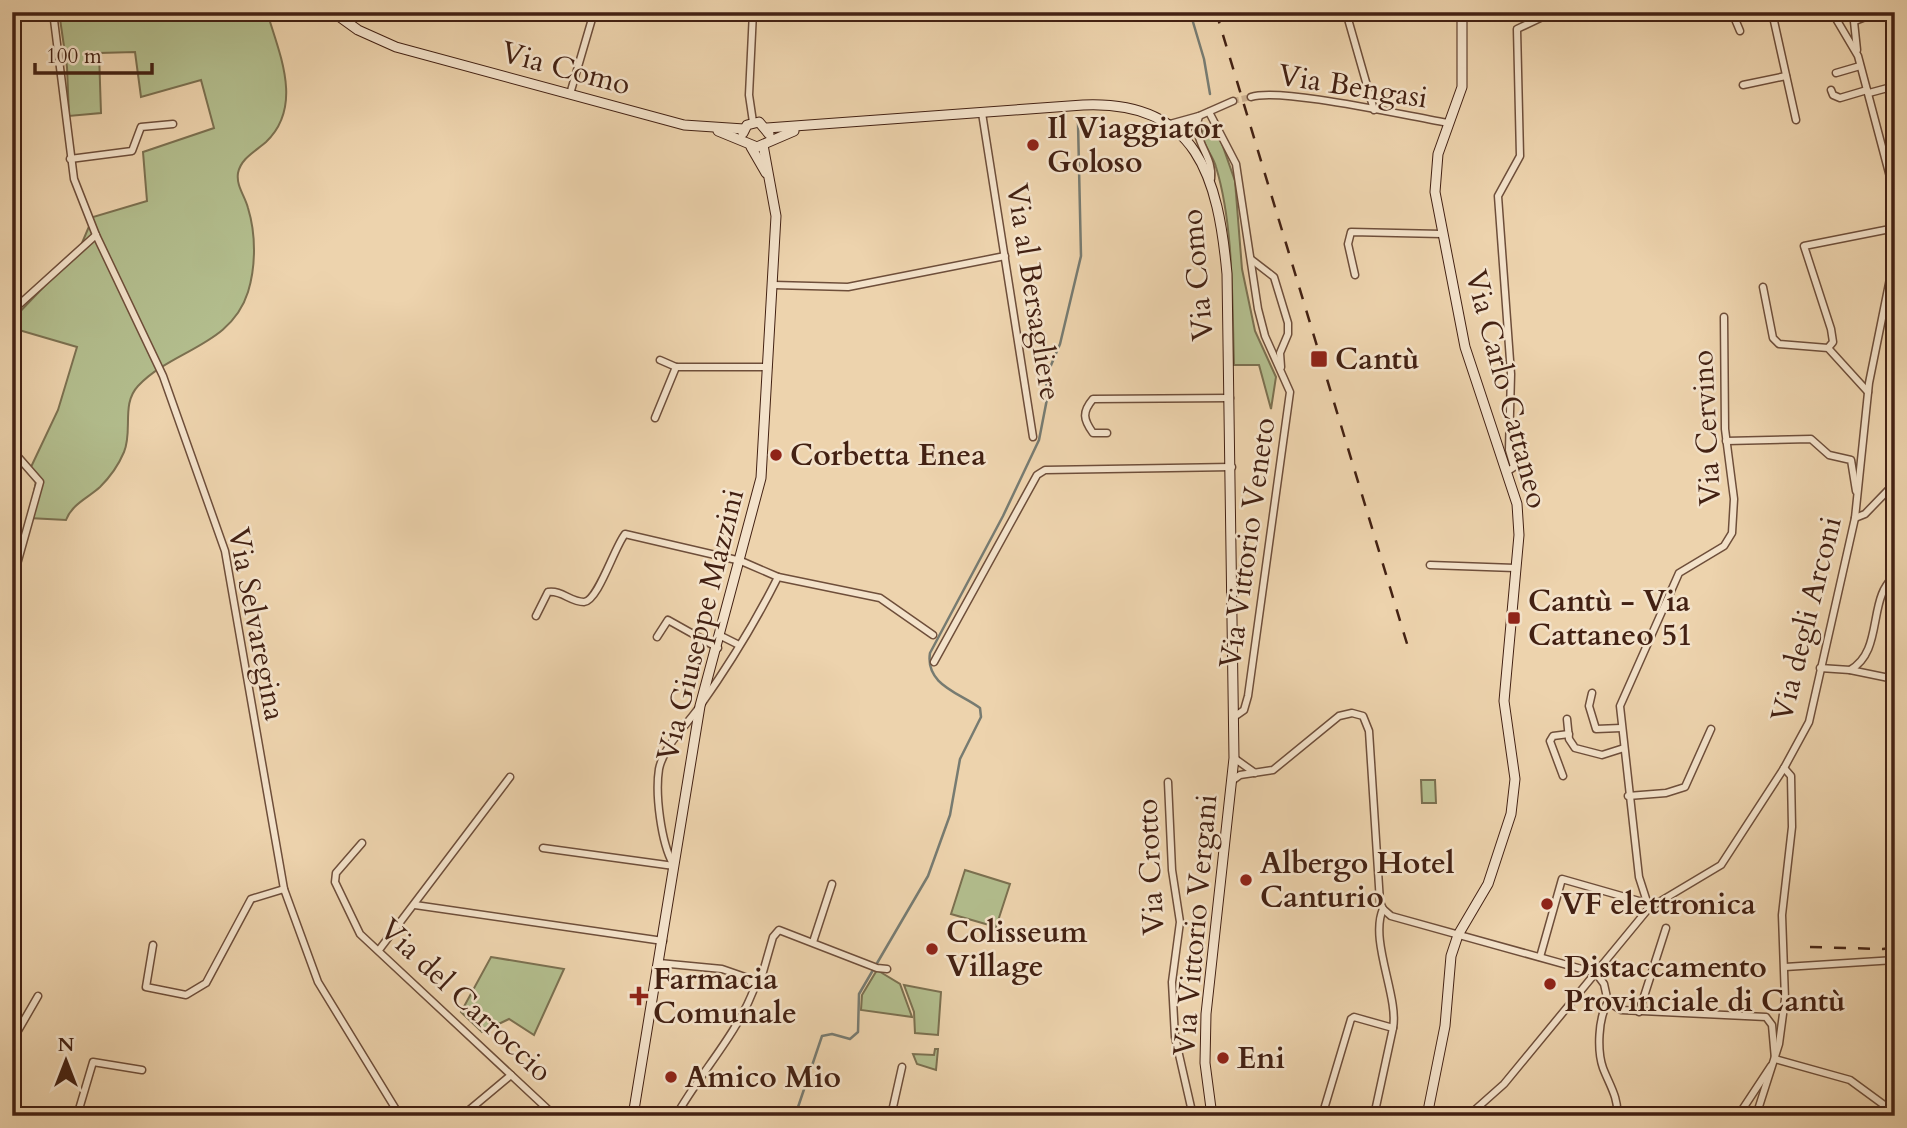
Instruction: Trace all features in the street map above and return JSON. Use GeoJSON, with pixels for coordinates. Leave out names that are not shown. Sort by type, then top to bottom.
{"type":"FeatureCollection","features":[{"type":"Feature","properties":{"kind":"street","name":"Via Selvaregina"},"geometry":{"type":"LineString","coordinates":[[53,12],[74,179],[96,235],[163,376],[225,551],[284,889],[318,982],[400,1116]]}},
{"type":"Feature","properties":{"kind":"street","name":"Via Como"},"geometry":{"type":"LineString","coordinates":[[333,12],[358,30],[396,47],[664,120],[713,129],[744,129]]}},
{"type":"Feature","properties":{"kind":"street"},"geometry":{"type":"LineString","coordinates":[[569,94],[594,12]]}},
{"type":"Feature","properties":{"kind":"street"},"geometry":{"type":"LineString","coordinates":[[753,12],[749,94],[753,122]]}},
{"type":"Feature","properties":{"kind":"street"},"geometry":{"type":"LineString","coordinates":[[1346,12],[1374,110]]}},
{"type":"Feature","properties":{"kind":"street","name":"Via Carlo Cattaneo"},"geometry":{"type":"LineString","coordinates":[[1427,1116],[1445,1026],[1451,956],[1458,935],[1488,884],[1511,814],[1515,779],[1504,701],[1519,520],[1508,471],[1465,347],[1442,234],[1434,179],[1438,154],[1462,87],[1462,12]]}},
{"type":"Feature","properties":{"kind":"street"},"geometry":{"type":"LineString","coordinates":[[1508,471],[1514,467],[1509,450],[1511,374],[1498,196],[1520,156],[1517,29],[1553,12]]}},
{"type":"Feature","properties":{"kind":"street"},"geometry":{"type":"LineString","coordinates":[[1740,31],[1732,14],[1751,12]]}},
{"type":"Feature","properties":{"kind":"street"},"geometry":{"type":"LineString","coordinates":[[1772,12],[1796,120]]}},
{"type":"Feature","properties":{"kind":"street"},"geometry":{"type":"LineString","coordinates":[[1832,12],[1858,56]]}},
{"type":"Feature","properties":{"kind":"street"},"geometry":{"type":"LineString","coordinates":[[1853,12],[1860,66],[1894,188],[1895,207]]}},
{"type":"Feature","properties":{"kind":"street"},"geometry":{"type":"LineString","coordinates":[[1855,21],[1878,12]]}},
{"type":"Feature","properties":{"kind":"street"},"geometry":{"type":"LineString","coordinates":[[1836,73],[1860,66]]}},
{"type":"Feature","properties":{"kind":"street"},"geometry":{"type":"LineString","coordinates":[[1743,85],[1786,76]]}},
{"type":"Feature","properties":{"kind":"street"},"geometry":{"type":"LineString","coordinates":[[1831,90],[1833,96],[1840,98],[1895,86]]}},
{"type":"Feature","properties":{"kind":"street","name":"Via Bengasi"},"geometry":{"type":"LineString","coordinates":[[1251,97],[1277,96],[1449,123]]}},
{"type":"Feature","properties":{"kind":"street","name":"Via Bengasi"},"geometry":{"type":"LineString","coordinates":[[1174,127],[1188,128],[1199,116],[1233,101]]}},
{"type":"Feature","properties":{"kind":"street","name":"Via Como"},"geometry":{"type":"LineString","coordinates":[[767,128],[1109,105],[1132,108],[1174,127],[1198,154],[1210,179],[1222,230],[1227,274],[1232,467],[1233,780]]}},
{"type":"Feature","properties":{"kind":"street","name":"Via Vittorio Veneto"},"geometry":{"type":"LineString","coordinates":[[1209,112],[1236,164],[1265,336],[1288,384],[1289,403],[1248,696],[1244,710],[1234,717]]}},
{"type":"Feature","properties":{"kind":"street","name":"Via al Bersagliere"},"geometry":{"type":"LineString","coordinates":[[982,113],[1033,437]]}},
{"type":"Feature","properties":{"kind":"street"},"geometry":{"type":"LineString","coordinates":[[1199,116],[1197,134],[1210,164],[1210,179]]}},
{"type":"Feature","properties":{"kind":"street"},"geometry":{"type":"LineString","coordinates":[[753,122],[767,128]]}},
{"type":"Feature","properties":{"kind":"street"},"geometry":{"type":"LineString","coordinates":[[748,145],[744,129],[753,122]]}},
{"type":"Feature","properties":{"kind":"street"},"geometry":{"type":"LineString","coordinates":[[70,159],[132,151],[141,127],[173,124]]}},
{"type":"Feature","properties":{"kind":"street","name":"Via Como"},"geometry":{"type":"LineString","coordinates":[[713,129],[748,145],[765,144],[786,132],[831,124]]}},
{"type":"Feature","properties":{"kind":"street","name":"Via Giuseppe Mazzini"},"geometry":{"type":"LineString","coordinates":[[633,1116],[700,706],[718,648],[761,478],[776,216],[765,144],[767,128]]}},
{"type":"Feature","properties":{"kind":"street","name":"Via Giuseppe Mazzini"},"geometry":{"type":"LineString","coordinates":[[748,145],[772,184]]}},
{"type":"Feature","properties":{"kind":"street"},"geometry":{"type":"LineString","coordinates":[[1828,348],[1833,342],[1830,329],[1804,246],[1895,228]]}},
{"type":"Feature","properties":{"kind":"street"},"geometry":{"type":"LineString","coordinates":[[1354,275],[1348,244],[1351,232],[1442,234]]}},
{"type":"Feature","properties":{"kind":"street"},"geometry":{"type":"LineString","coordinates":[[12,311],[96,235]]}},
{"type":"Feature","properties":{"kind":"street","name":"Via degli Arconi"},"geometry":{"type":"LineString","coordinates":[[1468,1116],[1504,1084],[1648,905],[1721,865],[1784,768],[1809,722],[1855,518],[1868,392],[1895,254]]}},
{"type":"Feature","properties":{"kind":"street"},"geometry":{"type":"LineString","coordinates":[[774,285],[848,287],[1005,256]]}},
{"type":"Feature","properties":{"kind":"street","name":"Via Vittorio Veneto"},"geometry":{"type":"LineString","coordinates":[[1251,258],[1274,277],[1288,323],[1288,334],[1280,353],[1282,372]]}},
{"type":"Feature","properties":{"kind":"street"},"geometry":{"type":"LineString","coordinates":[[1763,287],[1773,338],[1779,344],[1828,348],[1868,392]]}},
{"type":"Feature","properties":{"kind":"street","name":"Via Cervino"},"geometry":{"type":"LineString","coordinates":[[1648,905],[1639,877],[1628,796],[1621,699],[1679,573],[1724,546],[1730,538],[1734,499],[1726,441],[1724,317]]}},
{"type":"Feature","properties":{"kind":"street"},"geometry":{"type":"LineString","coordinates":[[660,360],[676,367],[769,367]]}},
{"type":"Feature","properties":{"kind":"street"},"geometry":{"type":"LineString","coordinates":[[655,418],[676,367]]}},
{"type":"Feature","properties":{"kind":"street"},"geometry":{"type":"LineString","coordinates":[[1107,433],[1093,433],[1084,420],[1084,409],[1093,399],[1230,398]]}},
{"type":"Feature","properties":{"kind":"street"},"geometry":{"type":"LineString","coordinates":[[1726,441],[1811,439],[1829,454],[1851,460],[1857,500]]}},
{"type":"Feature","properties":{"kind":"street"},"geometry":{"type":"LineString","coordinates":[[12,450],[15,460],[40,482],[12,582]]}},
{"type":"Feature","properties":{"kind":"street"},"geometry":{"type":"LineString","coordinates":[[933,662],[1037,475],[1045,470],[1232,467]]}},
{"type":"Feature","properties":{"kind":"street"},"geometry":{"type":"LineString","coordinates":[[1855,518],[1865,514],[1895,483]]}},
{"type":"Feature","properties":{"kind":"street"},"geometry":{"type":"LineString","coordinates":[[536,616],[548,592],[557,591],[588,602],[596,596],[615,548],[625,534],[741,561],[778,577],[880,598],[933,635]]}},
{"type":"Feature","properties":{"kind":"street"},"geometry":{"type":"LineString","coordinates":[[1430,565],[1515,568]]}},
{"type":"Feature","properties":{"kind":"street"},"geometry":{"type":"LineString","coordinates":[[1850,670],[1867,652],[1882,594],[1895,574]]}},
{"type":"Feature","properties":{"kind":"street"},"geometry":{"type":"LineString","coordinates":[[674,866],[664,847],[659,769],[669,747],[700,706],[778,577]]}},
{"type":"Feature","properties":{"kind":"street"},"geometry":{"type":"LineString","coordinates":[[657,637],[668,620],[718,648]]}},
{"type":"Feature","properties":{"kind":"street"},"geometry":{"type":"LineString","coordinates":[[721,636],[739,645]]}},
{"type":"Feature","properties":{"kind":"street"},"geometry":{"type":"LineString","coordinates":[[1820,668],[1850,670],[1889,678]]}},
{"type":"Feature","properties":{"kind":"street"},"geometry":{"type":"LineString","coordinates":[[1592,693],[1589,706],[1597,729],[1621,728]]}},
{"type":"Feature","properties":{"kind":"street"},"geometry":{"type":"LineString","coordinates":[[1233,780],[1240,775],[1273,770],[1339,716],[1352,713],[1363,716],[1369,731],[1380,902],[1383,909],[1391,916],[1596,972],[1604,984],[1608,1002],[1601,1021],[1600,1055],[1616,1099],[1617,1116]]}},
{"type":"Feature","properties":{"kind":"street"},"geometry":{"type":"LineString","coordinates":[[1567,719],[1575,748],[1602,755],[1624,748]]}},
{"type":"Feature","properties":{"kind":"street"},"geometry":{"type":"LineString","coordinates":[[1628,796],[1666,793],[1685,787],[1711,729]]}},
{"type":"Feature","properties":{"kind":"street"},"geometry":{"type":"LineString","coordinates":[[1563,776],[1549,741],[1553,736],[1569,734]]}},
{"type":"Feature","properties":{"kind":"street"},"geometry":{"type":"LineString","coordinates":[[1234,758],[1256,774]]}},
{"type":"Feature","properties":{"kind":"street"},"geometry":{"type":"LineString","coordinates":[[1756,1116],[1776,1059],[1784,1012],[1782,915],[1792,827],[1791,776],[1784,768]]}},
{"type":"Feature","properties":{"kind":"street"},"geometry":{"type":"LineString","coordinates":[[379,950],[510,777]]}},
{"type":"Feature","properties":{"kind":"street","name":"Via Vittorio Vergani"},"geometry":{"type":"LineString","coordinates":[[1212,1116],[1205,1063],[1206,1014],[1233,780]]}},
{"type":"Feature","properties":{"kind":"street","name":"Via Crotto"},"geometry":{"type":"LineString","coordinates":[[1168,782],[1172,870],[1180,922],[1172,982],[1175,1037],[1193,1116]]}},
{"type":"Feature","properties":{"kind":"street","name":"Via del Carroccio"},"geometry":{"type":"LineString","coordinates":[[362,843],[336,873],[335,882],[360,934],[555,1116]]}},
{"type":"Feature","properties":{"kind":"street"},"geometry":{"type":"LineString","coordinates":[[542,848],[674,866]]}},
{"type":"Feature","properties":{"kind":"street"},"geometry":{"type":"LineString","coordinates":[[1540,957],[1562,879],[1648,905]]}},
{"type":"Feature","properties":{"kind":"street"},"geometry":{"type":"LineString","coordinates":[[813,942],[832,884]]}},
{"type":"Feature","properties":{"kind":"street"},"geometry":{"type":"LineString","coordinates":[[153,945],[146,987],[186,995],[206,983],[251,899],[284,889]]}},
{"type":"Feature","properties":{"kind":"street"},"geometry":{"type":"LineString","coordinates":[[415,905],[663,941]]}},
{"type":"Feature","properties":{"kind":"street"},"geometry":{"type":"LineString","coordinates":[[1374,1116],[1393,1028],[1384,961],[1381,920],[1383,909]]}},
{"type":"Feature","properties":{"kind":"street"},"geometry":{"type":"LineString","coordinates":[[1639,1012],[1667,928]]}},
{"type":"Feature","properties":{"kind":"street"},"geometry":{"type":"LineString","coordinates":[[676,1116],[695,1082],[738,1025],[753,983],[761,979],[773,937],[779,930],[874,967],[887,969]]}},
{"type":"Feature","properties":{"kind":"street"},"geometry":{"type":"LineString","coordinates":[[1785,967],[1895,960]]}},
{"type":"Feature","properties":{"kind":"street"},"geometry":{"type":"LineString","coordinates":[[659,963],[722,969],[748,978],[753,983]]}},
{"type":"Feature","properties":{"kind":"street"},"geometry":{"type":"LineString","coordinates":[[12,1041],[38,996]]}},
{"type":"Feature","properties":{"kind":"street"},"geometry":{"type":"LineString","coordinates":[[1608,1002],[1621,1010],[1639,1012],[1762,1016],[1772,1025],[1776,1059],[1738,1116]]}},
{"type":"Feature","properties":{"kind":"street"},"geometry":{"type":"LineString","coordinates":[[1322,1116],[1351,1019],[1354,1017],[1393,1028]]}},
{"type":"Feature","properties":{"kind":"street"},"geometry":{"type":"LineString","coordinates":[[1776,1059],[1850,1080],[1895,1113]]}},
{"type":"Feature","properties":{"kind":"street"},"geometry":{"type":"LineString","coordinates":[[77,1116],[93,1062],[142,1070]]}},
{"type":"Feature","properties":{"kind":"street"},"geometry":{"type":"LineString","coordinates":[[891,1116],[902,1067]]}},
{"type":"Feature","properties":{"kind":"street"},"geometry":{"type":"LineString","coordinates":[[462,1116],[511,1075]]}},
{"type":"Feature","properties":{"kind":"green space"},"geometry":{"type":"Polygon","coordinates":[[[59,12],[267,12],[282,62],[286,96],[284,112],[277,128],[266,142],[246,159],[238,173],[239,187],[251,218],[254,250],[251,282],[240,310],[215,336],[168,363],[138,386],[128,409],[128,435],[124,452],[114,471],[95,491],[76,505],[66,520],[29,518],[37,476],[31,467],[58,410],[77,347],[12,328],[12,320],[79,250],[93,217],[147,201],[143,152],[214,128],[201,80],[141,97],[135,52],[99,53],[101,113],[69,116],[67,67],[59,12]]]}},
{"type":"Feature","properties":{"kind":"green space"},"geometry":{"type":"Polygon","coordinates":[[[1207,126],[1221,141],[1235,181],[1242,269],[1255,331],[1276,377],[1271,409],[1259,365],[1234,365],[1229,239],[1216,167],[1201,133],[1207,126]]]}},
{"type":"Feature","properties":{"kind":"green space"},"geometry":{"type":"Polygon","coordinates":[[[1421,780],[1435,780],[1436,803],[1422,803],[1421,780]]]}},
{"type":"Feature","properties":{"kind":"green space"},"geometry":{"type":"Polygon","coordinates":[[[965,870],[1010,884],[996,927],[951,914],[965,870]]]}},
{"type":"Feature","properties":{"kind":"green space"},"geometry":{"type":"Polygon","coordinates":[[[491,957],[564,969],[534,1035],[509,1019],[482,1032],[461,1012],[491,957]]]}},
{"type":"Feature","properties":{"kind":"green space"},"geometry":{"type":"Polygon","coordinates":[[[877,970],[900,984],[912,1017],[861,1010],[862,995],[877,970]]]}},
{"type":"Feature","properties":{"kind":"green space"},"geometry":{"type":"Polygon","coordinates":[[[904,985],[941,992],[938,1035],[915,1033],[914,1012],[904,985]]]}},
{"type":"Feature","properties":{"kind":"green space"},"geometry":{"type":"Polygon","coordinates":[[[935,1049],[938,1049],[936,1070],[917,1064],[913,1054],[934,1055],[935,1049]]]}},
{"type":"Feature","properties":{"kind":"waterway"},"geometry":{"type":"LineString","coordinates":[[1190,12],[1204,59],[1210,94]]}},
{"type":"Feature","properties":{"kind":"waterway"},"geometry":{"type":"LineString","coordinates":[[795,1116],[822,1036],[832,1034],[850,1039],[858,1032],[859,994],[928,876],[950,815],[960,759],[981,717],[980,708],[938,681],[930,664],[930,653],[1003,516],[1039,440],[1047,399],[1046,377],[1060,344],[1081,256],[1078,123]]}},
{"type":"Feature","properties":{"kind":"tunnel"},"geometry":{"type":"LineString","coordinates":[[1233,101],[1251,97]]}},
{"type":"Feature","properties":{"kind":"railway"},"geometry":{"type":"LineString","coordinates":[[1216,12],[1408,647]]}},
{"type":"Feature","properties":{"kind":"railway"},"geometry":{"type":"LineString","coordinates":[[1810,947],[1895,947]]}},
{"type":"Feature","properties":{"kind":"place","name":"Il Viaggiator Goloso"},"geometry":{"type":"Point","coordinates":[1033,145]}},
{"type":"Feature","properties":{"kind":"place","name":"Cantù"},"geometry":{"type":"Point","coordinates":[1319,359]}},
{"type":"Feature","properties":{"kind":"place","name":"Corbetta Enea"},"geometry":{"type":"Point","coordinates":[776,455]}},
{"type":"Feature","properties":{"kind":"place","name":"Cantù - Via Cattaneo 51"},"geometry":{"type":"Point","coordinates":[1514,618]}},
{"type":"Feature","properties":{"kind":"place","name":"Albergo Hotel Canturio"},"geometry":{"type":"Point","coordinates":[1246,880]}},
{"type":"Feature","properties":{"kind":"place","name":"VF elettronica"},"geometry":{"type":"Point","coordinates":[1547,904]}},
{"type":"Feature","properties":{"kind":"place","name":"Colisseum Village"},"geometry":{"type":"Point","coordinates":[932,949]}},
{"type":"Feature","properties":{"kind":"place","name":"Distaccamento Provinciale di Cantù"},"geometry":{"type":"Point","coordinates":[1550,984]}},
{"type":"Feature","properties":{"kind":"place","name":"Farmacia Comunale"},"geometry":{"type":"Point","coordinates":[639,996]}},
{"type":"Feature","properties":{"kind":"place","name":"Eni"},"geometry":{"type":"Point","coordinates":[1223,1058]}},
{"type":"Feature","properties":{"kind":"place","name":"Amico Mio"},"geometry":{"type":"Point","coordinates":[671,1077]}}]}
